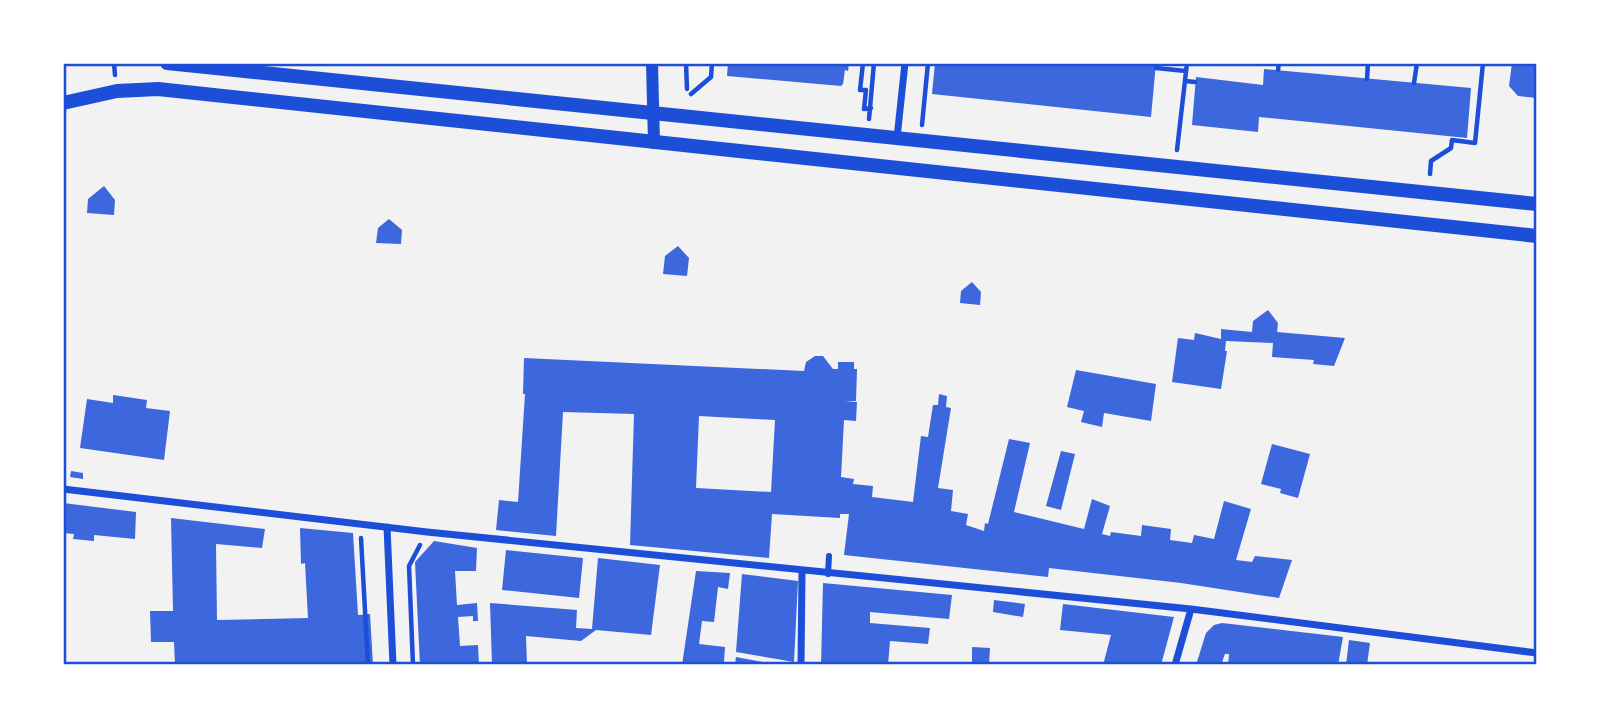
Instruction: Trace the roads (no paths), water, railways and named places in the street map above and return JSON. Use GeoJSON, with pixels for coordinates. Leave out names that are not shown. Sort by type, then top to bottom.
{"type":"FeatureCollection","features":[{"type":"Feature","properties":{"kind":"main road"},"geometry":{"type":"LineString","coordinates":[[167,63],[1537,204]]}},
{"type":"Feature","properties":{"kind":"main road"},"geometry":{"type":"LineString","coordinates":[[63,103],[117,91],[158,89],[1537,236]]}},
{"type":"Feature","properties":{"kind":"street"},"geometry":{"type":"LineString","coordinates":[[653,63],[654,143]]}},
{"type":"Feature","properties":{"kind":"street"},"geometry":{"type":"LineString","coordinates":[[897,138],[905,63]]}},
{"type":"Feature","properties":{"kind":"street"},"geometry":{"type":"LineString","coordinates":[[63,489],[427,532],[1191,609],[1537,653]]}},
{"type":"Feature","properties":{"kind":"street"},"geometry":{"type":"LineString","coordinates":[[387,527],[393,665]]}},
{"type":"Feature","properties":{"kind":"street"},"geometry":{"type":"LineString","coordinates":[[828,574],[829,556]]}},
{"type":"Feature","properties":{"kind":"street"},"geometry":{"type":"LineString","coordinates":[[801,665],[802,571]]}},
{"type":"Feature","properties":{"kind":"street"},"geometry":{"type":"LineString","coordinates":[[1175,665],[1191,609]]}}]}
